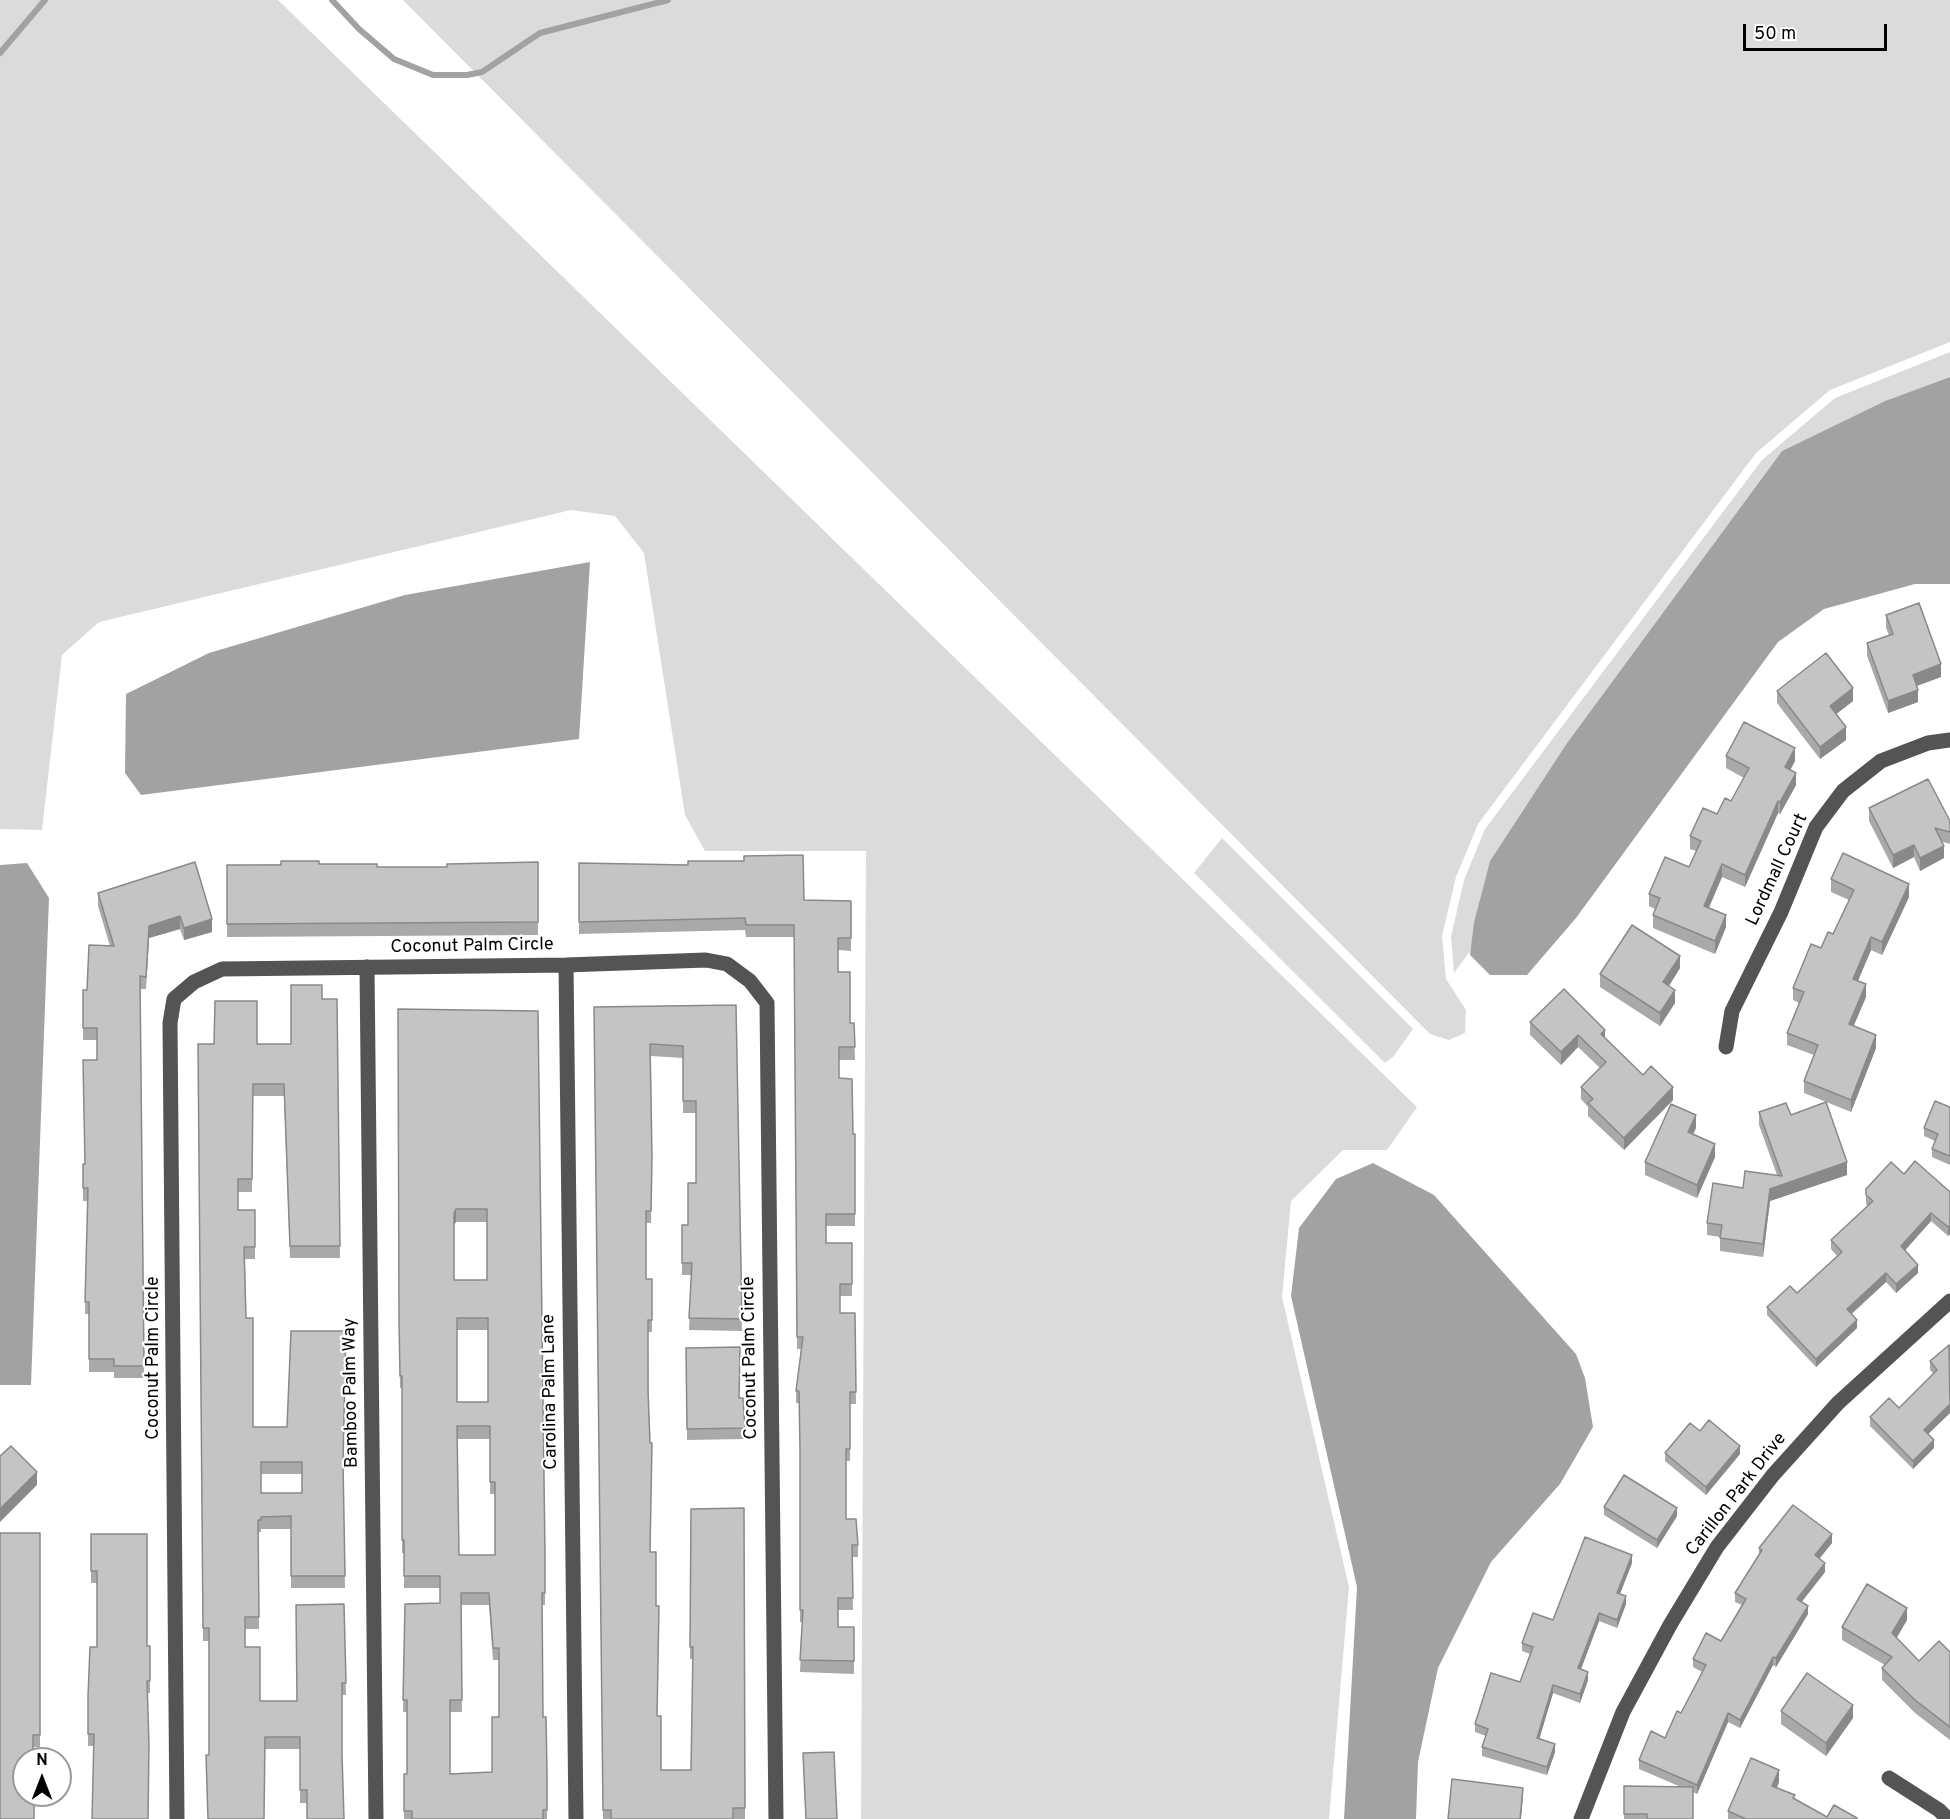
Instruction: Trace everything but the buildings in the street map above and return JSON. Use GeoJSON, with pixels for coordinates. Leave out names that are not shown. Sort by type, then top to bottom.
{"type":"FeatureCollection","features":[{"type":"Feature","properties":{"kind":"street","name":"Lordmall Court"},"geometry":{"type":"LineString","coordinates":[[1726,1047],[1731,1011],[1781,912],[1816,827],[1843,791],[1881,761],[1928,743],[1950,741]]}},
{"type":"Feature","properties":{"kind":"street","name":"Coconut Palm Circle"},"geometry":{"type":"LineString","coordinates":[[177,1819],[170,1035],[174,999],[194,982],[222,969],[566,965],[705,960],[727,964],[750,981],[766,1003],[776,1819]]}},
{"type":"Feature","properties":{"kind":"street","name":"Carolina Palm Lane"},"geometry":{"type":"LineString","coordinates":[[566,965],[576,1819]]}},
{"type":"Feature","properties":{"kind":"street","name":"Bamboo Palm Way"},"geometry":{"type":"LineString","coordinates":[[367,968],[376,1819]]}},
{"type":"Feature","properties":{"kind":"street","name":"Carillon Park Drive"},"geometry":{"type":"LineString","coordinates":[[1581,1819],[1623,1712],[1670,1625],[1717,1547],[1773,1475],[1838,1403],[1950,1301]]}},
{"type":"Feature","properties":{"kind":"street"},"geometry":{"type":"LineString","coordinates":[[1889,1778],[1939,1810],[1948,1819]]}},
{"type":"Feature","properties":{"kind":"shaded area"},"geometry":{"type":"Polygon","coordinates":[[[0,0],[278,0],[1417,1107],[1387,1150],[1343,1150],[1291,1201],[1282,1297],[1349,1587],[1329,1819],[861,1819],[866,851],[705,851],[685,815],[644,553],[615,516],[571,510],[99,622],[62,655],[42,830],[0,829],[0,0]]]}},
{"type":"Feature","properties":{"kind":"shaded area"},"geometry":{"type":"Polygon","coordinates":[[[403,0],[1950,0],[1950,342],[1830,390],[1756,453],[1478,824],[1456,877],[1442,936],[1446,979],[1466,1010],[1465,1033],[1449,1040],[1430,1034],[403,0]]]}},
{"type":"Feature","properties":{"kind":"shaded area"},"geometry":{"type":"Polygon","coordinates":[[[1950,352],[1950,377],[1885,401],[1782,451],[1567,743],[1490,861],[1474,922],[1471,950],[1454,973],[1451,937],[1464,880],[1485,829],[1762,460],[1835,398],[1950,352]]]}},
{"type":"Feature","properties":{"kind":"shaded area"},"geometry":{"type":"Polygon","coordinates":[[[1950,377],[1950,584],[1915,584],[1824,609],[1778,642],[1576,918],[1527,975],[1490,975],[1470,955],[1474,922],[1490,861],[1567,743],[1782,451],[1885,401],[1950,377]]]}},
{"type":"Feature","properties":{"kind":"shaded area"},"geometry":{"type":"Polygon","coordinates":[[[590,562],[579,739],[141,795],[125,773],[126,694],[209,653],[405,595],[590,562]]]}},
{"type":"Feature","properties":{"kind":"shaded area"},"geometry":{"type":"Polygon","coordinates":[[[1222,838],[1413,1029],[1393,1057],[1385,1063],[1194,873],[1222,838]]]}},
{"type":"Feature","properties":{"kind":"shaded area"},"geometry":{"type":"Polygon","coordinates":[[[27,863],[49,898],[31,1385],[0,1385],[0,865],[27,863]]]}},
{"type":"Feature","properties":{"kind":"shaded area"},"geometry":{"type":"Polygon","coordinates":[[[1373,1163],[1434,1195],[1576,1354],[1585,1378],[1593,1427],[1560,1484],[1491,1562],[1438,1668],[1418,1762],[1416,1819],[1344,1819],[1357,1587],[1291,1296],[1299,1228],[1336,1179],[1373,1163]]]}},
{"type":"Feature","properties":{"kind":"waterway"},"geometry":{"type":"LineString","coordinates":[[0,53],[45,0]]}},
{"type":"Feature","properties":{"kind":"waterway"},"geometry":{"type":"LineString","coordinates":[[332,0],[359,29],[394,59],[433,75],[467,75],[482,72],[540,33],[668,0]]}}]}
